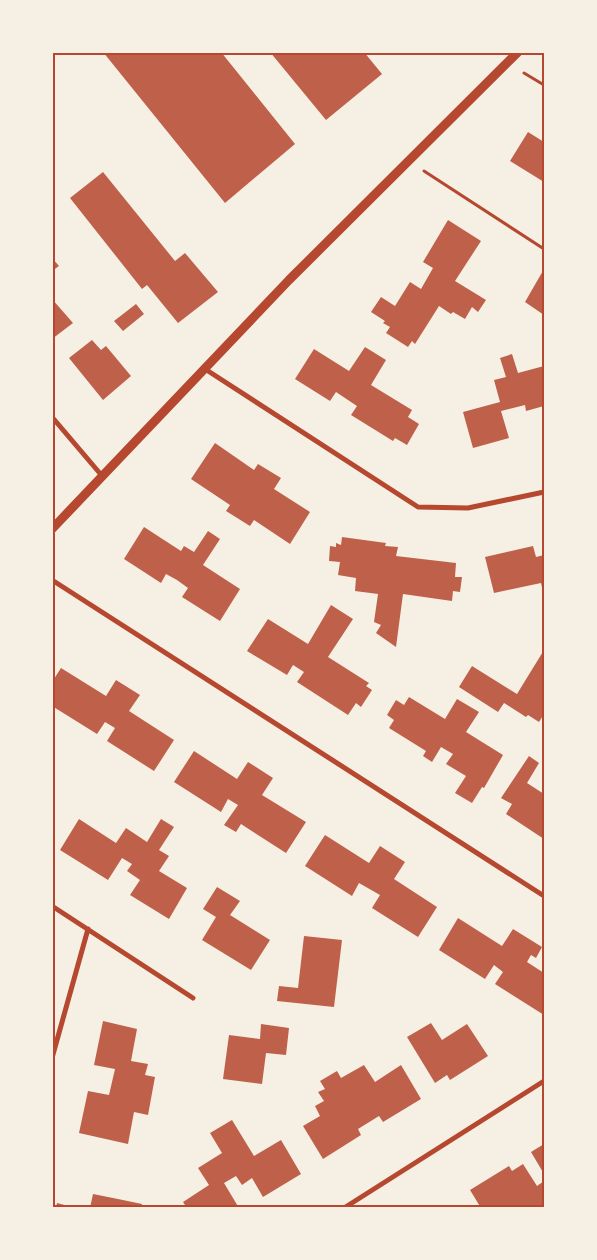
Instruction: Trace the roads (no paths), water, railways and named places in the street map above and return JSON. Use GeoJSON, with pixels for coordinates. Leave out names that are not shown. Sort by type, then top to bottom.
{"type":"FeatureCollection","features":[{"type":"Feature","properties":{"kind":"street"},"geometry":{"type":"LineString","coordinates":[[52,529],[290,280],[518,52]]}},
{"type":"Feature","properties":{"kind":"street"},"geometry":{"type":"LineString","coordinates":[[206,369],[418,507],[468,508],[544,492]]}},
{"type":"Feature","properties":{"kind":"street"},"geometry":{"type":"LineString","coordinates":[[52,417],[103,477]]}},
{"type":"Feature","properties":{"kind":"street"},"geometry":{"type":"LineString","coordinates":[[52,580],[544,896]]}},
{"type":"Feature","properties":{"kind":"street"},"geometry":{"type":"LineString","coordinates":[[52,906],[193,998]]}},
{"type":"Feature","properties":{"kind":"street"},"geometry":{"type":"LineString","coordinates":[[52,1058],[88,929]]}},
{"type":"Feature","properties":{"kind":"street"},"geometry":{"type":"LineString","coordinates":[[344,1208],[544,1081]]}}]}
